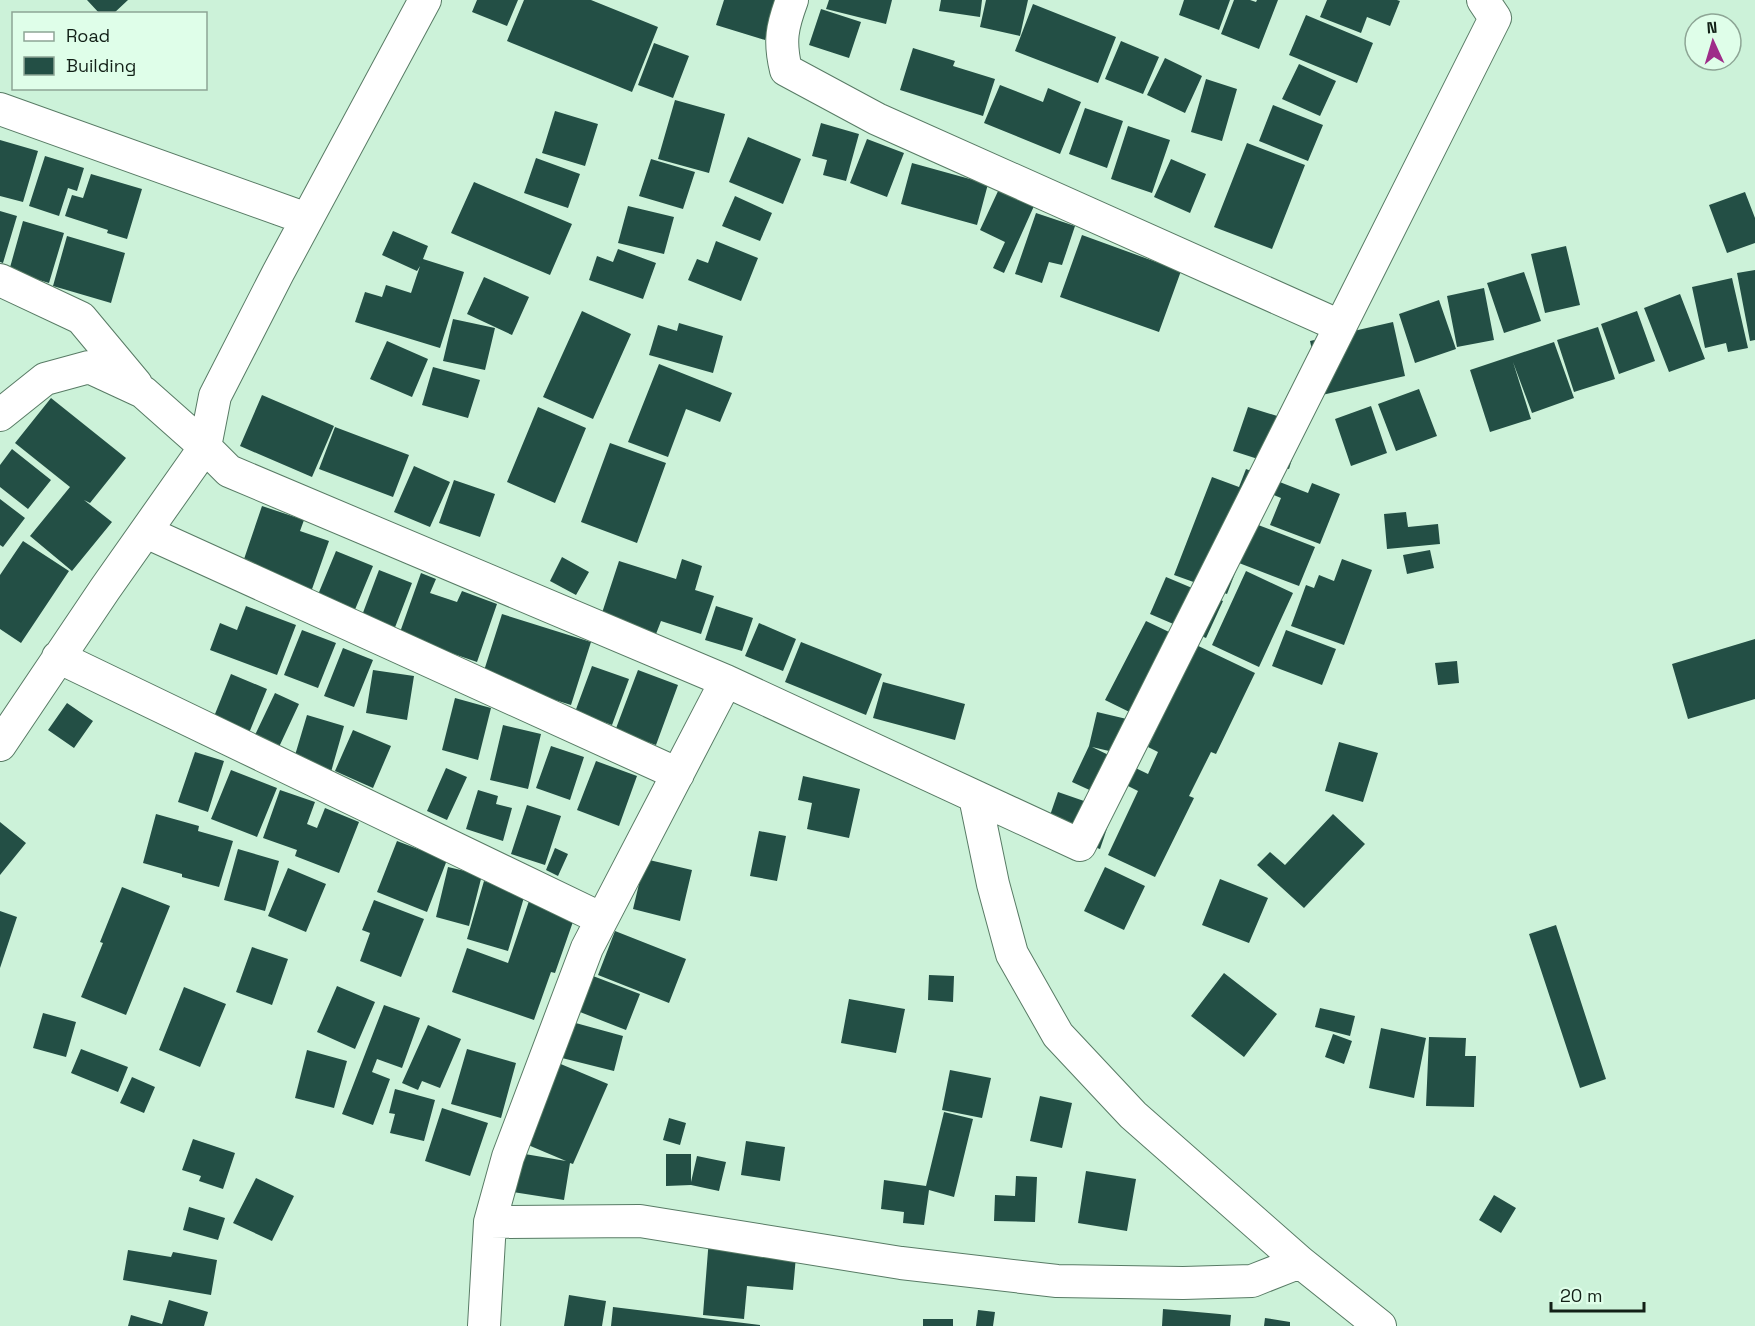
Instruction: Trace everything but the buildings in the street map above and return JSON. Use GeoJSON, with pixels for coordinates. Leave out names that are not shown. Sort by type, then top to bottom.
{"type":"FeatureCollection","features":[{"type":"Feature","properties":{"kind":"street"},"geometry":{"type":"LineString","coordinates":[[0,745],[58,657],[206,447],[215,396],[425,0]]}},
{"type":"Feature","properties":{"kind":"street"},"geometry":{"type":"LineString","coordinates":[[792,0],[782,28],[781,51],[786,70],[877,118],[1340,326]]}},
{"type":"Feature","properties":{"kind":"street"},"geometry":{"type":"LineString","coordinates":[[0,280],[81,318],[143,392],[206,447],[229,471],[726,681],[1080,845],[1495,18],[1483,0]]}},
{"type":"Feature","properties":{"kind":"street"},"geometry":{"type":"LineString","coordinates":[[0,109],[307,219]]}},
{"type":"Feature","properties":{"kind":"street"},"geometry":{"type":"LineString","coordinates":[[0,415],[45,379],[89,367],[143,392]]}},
{"type":"Feature","properties":{"kind":"street"},"geometry":{"type":"LineString","coordinates":[[146,532],[678,774]]}},
{"type":"Feature","properties":{"kind":"street"},"geometry":{"type":"LineString","coordinates":[[58,657],[602,919]]}},
{"type":"Feature","properties":{"kind":"street"},"geometry":{"type":"LineString","coordinates":[[484,1326],[490,1222],[508,1157],[587,948],[726,681]]}},
{"type":"Feature","properties":{"kind":"street"},"geometry":{"type":"LineString","coordinates":[[975,797],[993,884],[1012,954],[1058,1035],[1133,1115],[1300,1262],[1380,1326]]}},
{"type":"Feature","properties":{"kind":"street"},"geometry":{"type":"LineString","coordinates":[[490,1222],[640,1221],[901,1263],[1057,1281],[1183,1284],[1252,1281],[1300,1262]]}}]}
